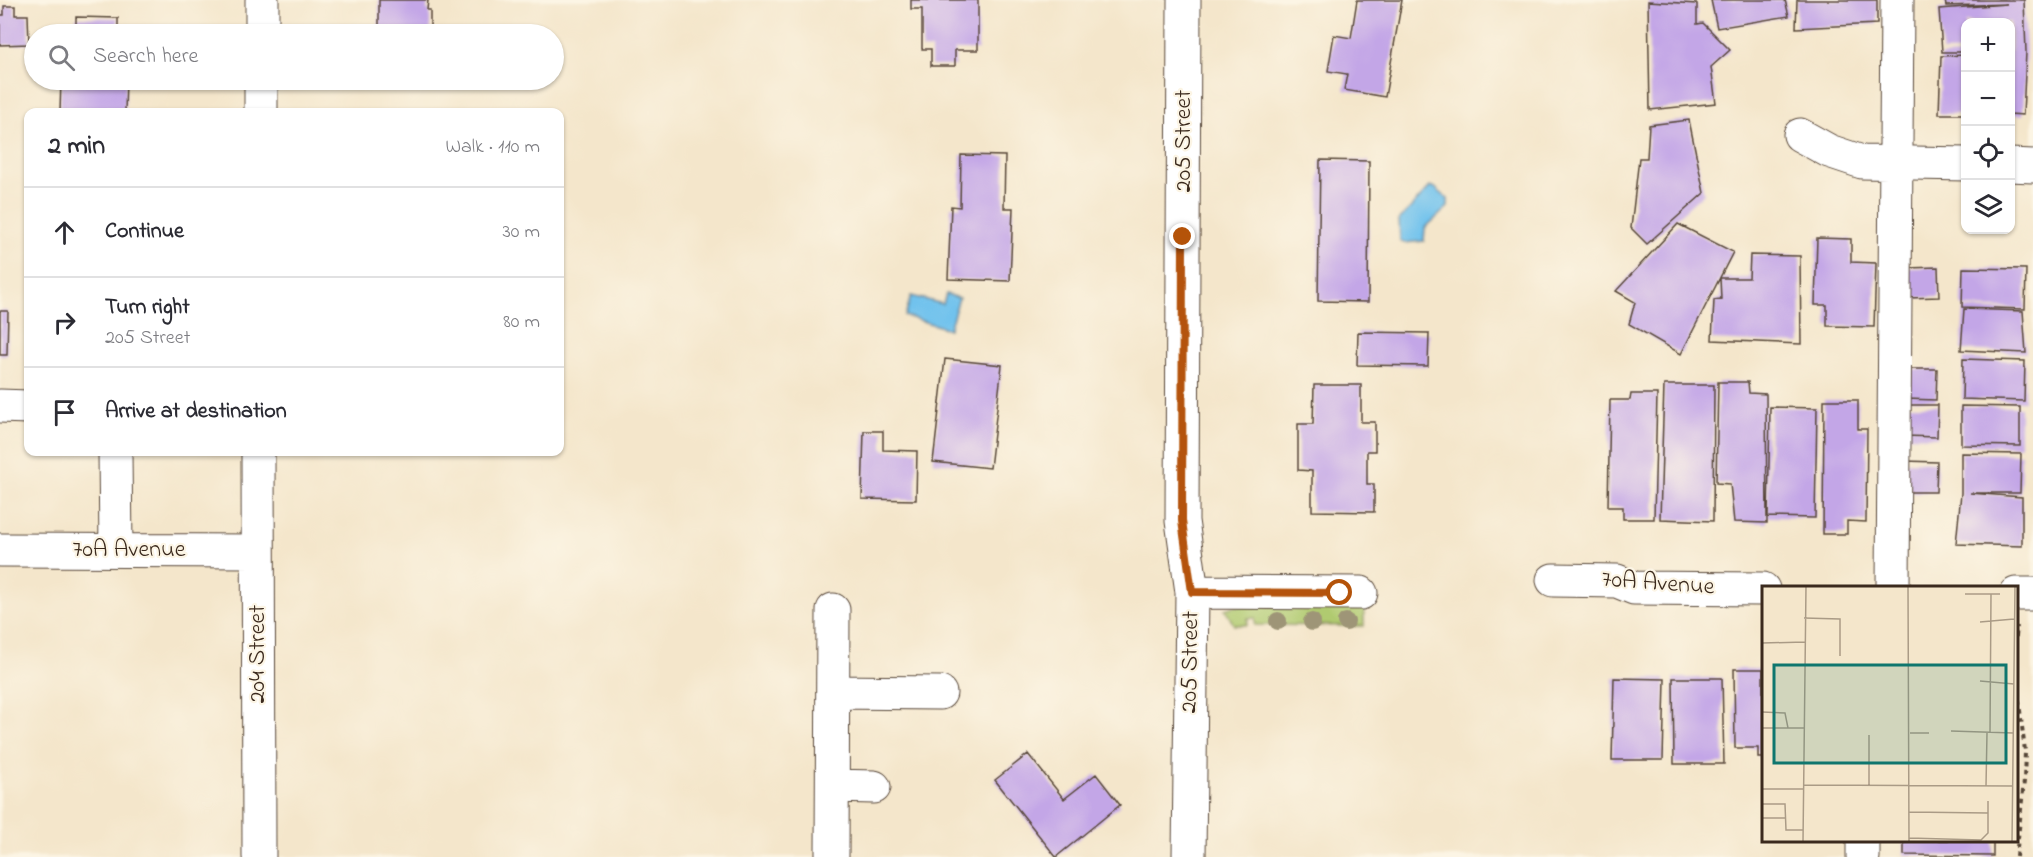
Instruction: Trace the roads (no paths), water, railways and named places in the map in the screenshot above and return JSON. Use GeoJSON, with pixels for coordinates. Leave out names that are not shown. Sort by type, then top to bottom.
{"type":"FeatureCollection","features":[{"type":"Feature","properties":{"kind":"street"},"geometry":{"type":"LineString","coordinates":[[262,0],[262,24]]}},
{"type":"Feature","properties":{"kind":"street","name":"205 Street"},"geometry":{"type":"LineString","coordinates":[[1184,0],[1182,521],[1192,592],[1189,857]]}},
{"type":"Feature","properties":{"kind":"street"},"geometry":{"type":"LineString","coordinates":[[1893,586],[1897,0]]}},
{"type":"Feature","properties":{"kind":"street"},"geometry":{"type":"LineString","coordinates":[[261,90],[261,108]]}},
{"type":"Feature","properties":{"kind":"street"},"geometry":{"type":"LineString","coordinates":[[1800,135],[1829,151],[1862,162],[1961,164]]}},
{"type":"Feature","properties":{"kind":"street"},"geometry":{"type":"LineString","coordinates":[[2015,165],[2033,166]]}},
{"type":"Feature","properties":{"kind":"street"},"geometry":{"type":"LineString","coordinates":[[0,406],[24,407]]}},
{"type":"Feature","properties":{"kind":"street"},"geometry":{"type":"LineString","coordinates":[[114,456],[116,550]]}},
{"type":"Feature","properties":{"kind":"street","name":"204 Street"},"geometry":{"type":"LineString","coordinates":[[258,456],[259,857]]}},
{"type":"Feature","properties":{"kind":"street","name":"70A Avenue"},"geometry":{"type":"LineString","coordinates":[[0,550],[258,551]]}},
{"type":"Feature","properties":{"kind":"street","name":"70A Avenue"},"geometry":{"type":"LineString","coordinates":[[1553,580],[1617,581],[1634,588],[1762,589]]}},
{"type":"Feature","properties":{"kind":"street"},"geometry":{"type":"LineString","coordinates":[[1192,592],[1361,593]]}},
{"type":"Feature","properties":{"kind":"street"},"geometry":{"type":"LineString","coordinates":[[832,857],[833,610]]}},
{"type":"Feature","properties":{"kind":"street"},"geometry":{"type":"LineString","coordinates":[[833,692],[940,693]]}},
{"type":"Feature","properties":{"kind":"street"},"geometry":{"type":"LineString","coordinates":[[833,786],[874,788]]}},
{"type":"Feature","properties":{"kind":"water"},"geometry":{"type":"Polygon","coordinates":[[[1430,187],[1434,187],[1448,199],[1448,207],[1425,228],[1424,241],[1404,243],[1400,241],[1399,220],[1430,187]]]}},
{"type":"Feature","properties":{"kind":"water"},"geometry":{"type":"Polygon","coordinates":[[[946,294],[959,298],[949,329],[905,316],[911,296],[943,304],[946,294]]]}}]}
